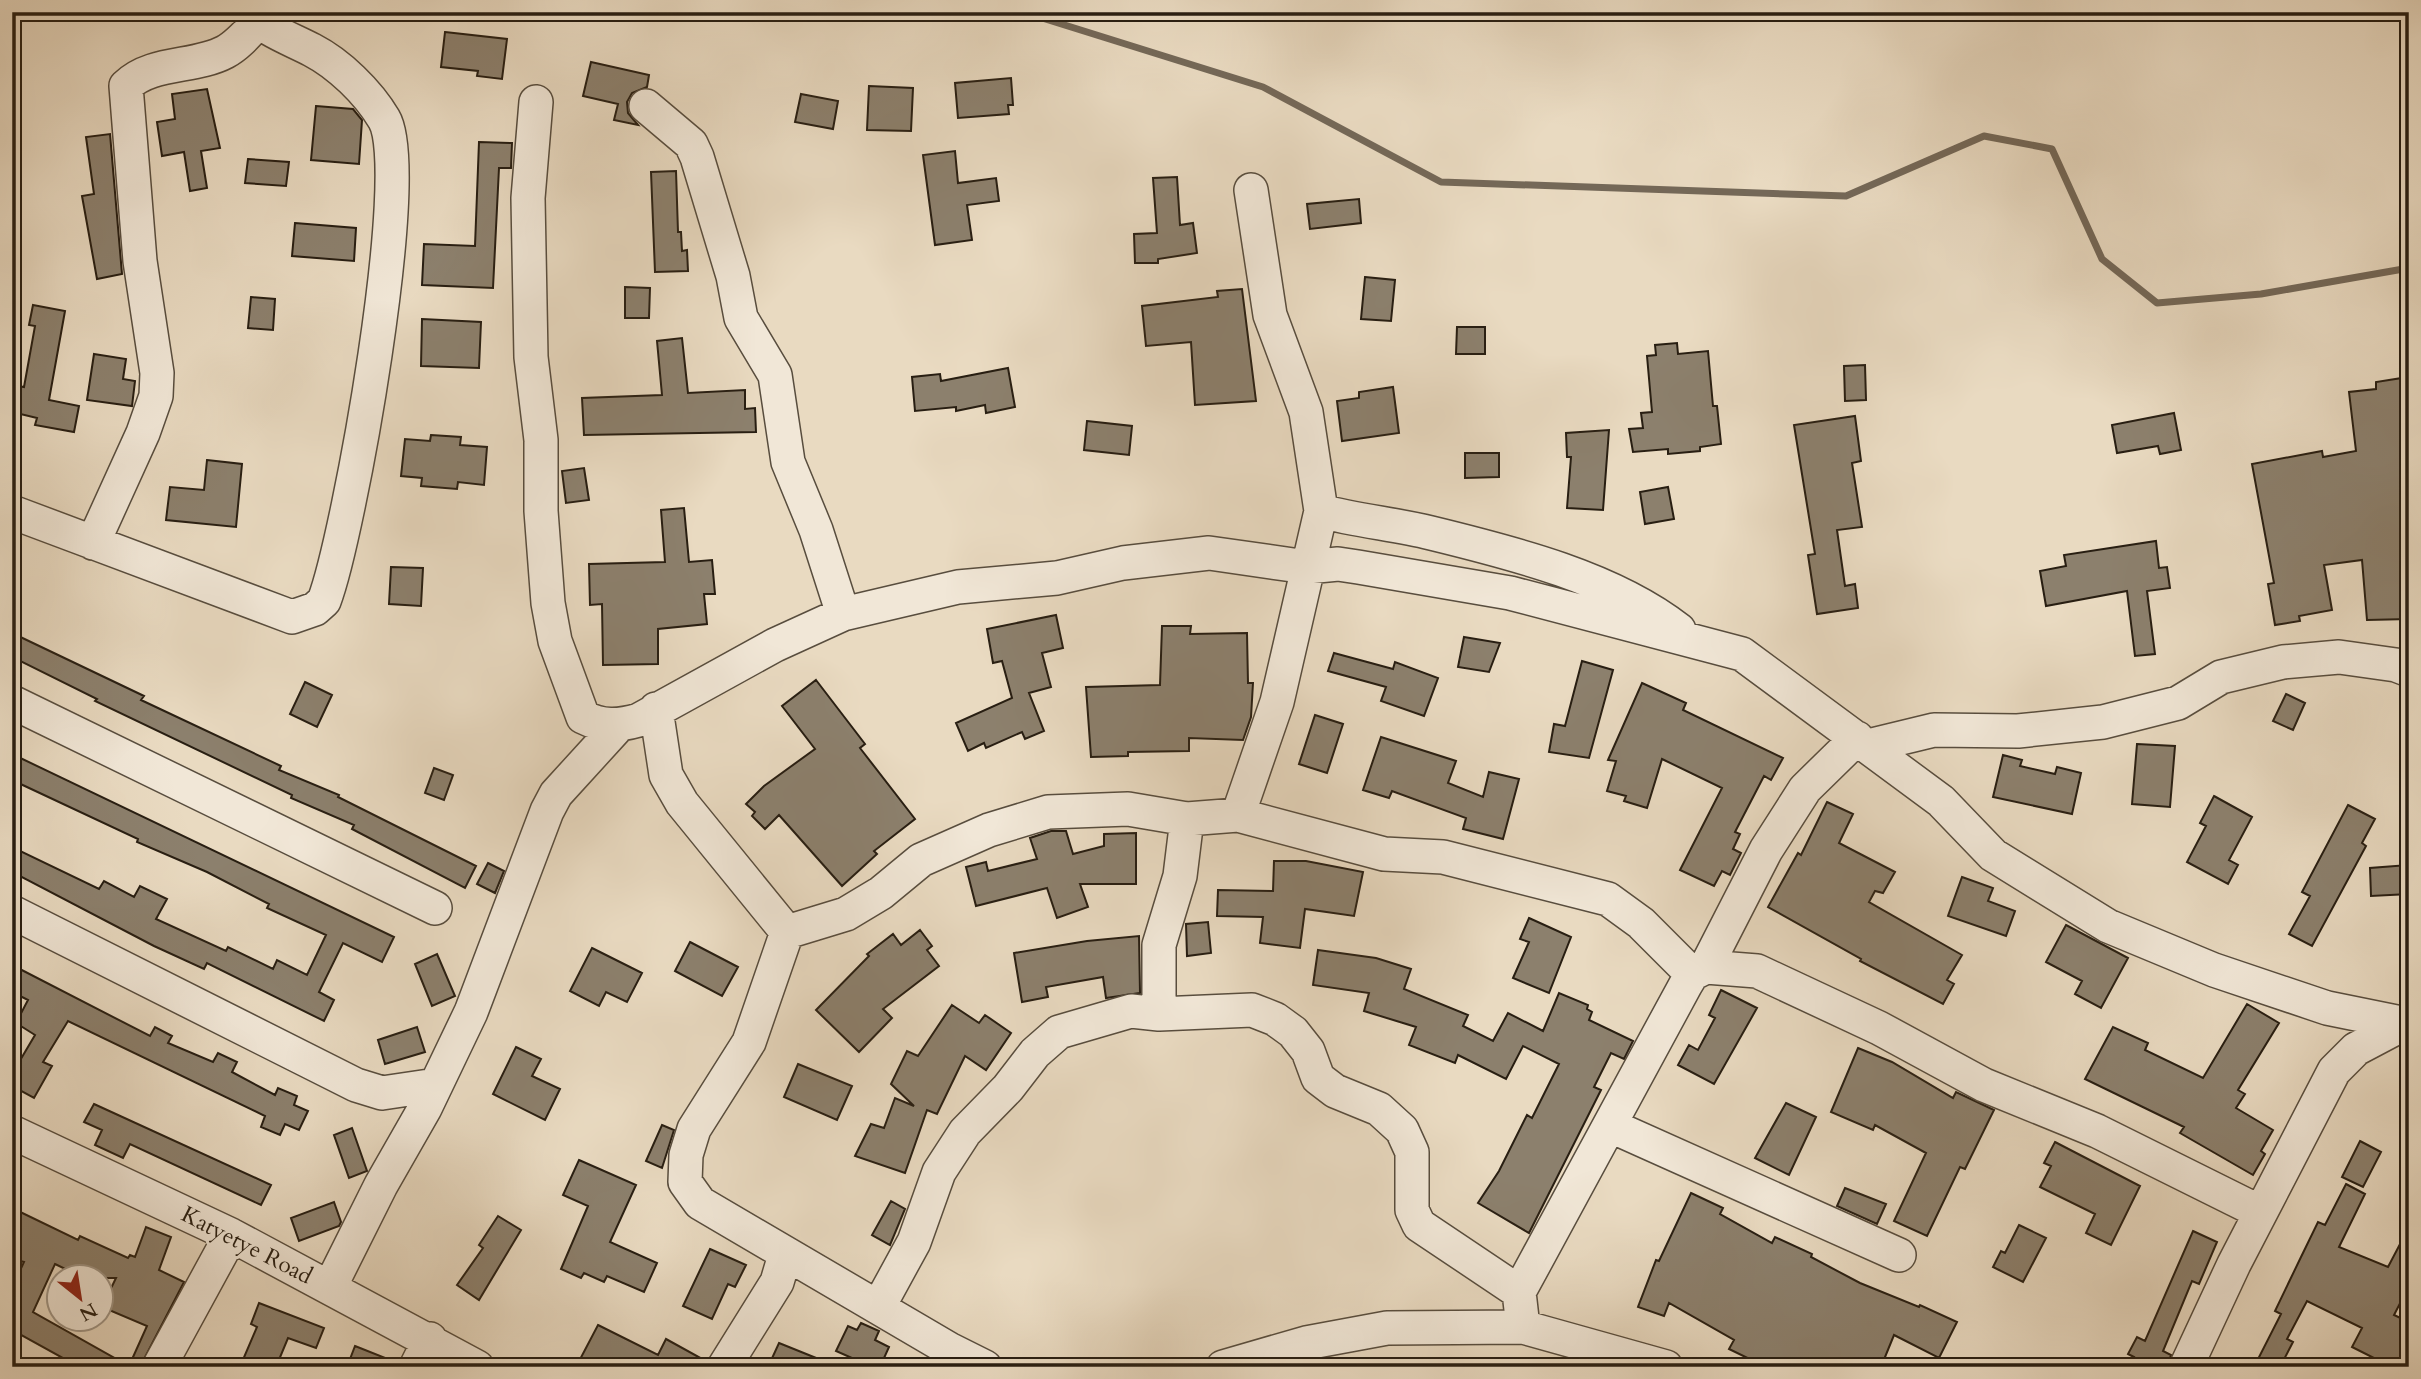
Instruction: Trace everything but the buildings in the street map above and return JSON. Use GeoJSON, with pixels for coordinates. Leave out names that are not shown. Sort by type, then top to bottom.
{"type":"FeatureCollection","features":[{"type":"Feature","properties":{"kind":"street"},"geometry":{"type":"LineString","coordinates":[[12,512],[93,543],[292,617],[315,609],[324,601],[329,588],[376,353],[393,161],[386,122],[372,100],[314,50],[253,17],[226,52],[202,61],[135,77],[126,86],[140,261],[157,373],[156,396],[143,433],[93,543]]}},
{"type":"Feature","properties":{"kind":"street"},"geometry":{"type":"LineString","coordinates":[[536,102],[528,186],[531,357],[541,440],[541,511],[548,603],[555,641],[583,717],[596,724],[618,726],[639,720],[775,645],[843,614],[958,587],[1057,578],[1124,563],[1209,552],[1307,568],[1338,564],[1510,593],[1742,654],[1941,801],[1993,855],[2108,926],[2214,970],[2314,1004],[2405,1022]]}},
{"type":"Feature","properties":{"kind":"street"},"geometry":{"type":"LineString","coordinates":[[646,106],[691,144],[697,157],[728,257],[741,318],[775,375],[788,462],[816,530],[843,614]]}},
{"type":"Feature","properties":{"kind":"street"},"geometry":{"type":"LineString","coordinates":[[1238,815],[1277,702],[1321,511],[1306,412],[1270,315],[1251,190]]}},
{"type":"Feature","properties":{"kind":"street"},"geometry":{"type":"LineString","coordinates":[[1321,511],[1355,521],[1429,532],[1605,586],[1657,613],[1692,641]]}},
{"type":"Feature","properties":{"kind":"street"},"geometry":{"type":"LineString","coordinates":[[1523,1327],[1519,1292],[1766,850],[1805,789],[1862,742],[1934,730],[2018,731],[2103,722],[2178,702],[2221,677],[2283,662],[2339,657],[2396,665],[2409,670]]}},
{"type":"Feature","properties":{"kind":"street"},"geometry":{"type":"LineString","coordinates":[[12,702],[435,908]]}},
{"type":"Feature","properties":{"kind":"street"},"geometry":{"type":"LineString","coordinates":[[656,709],[666,775],[681,803],[788,932]]}},
{"type":"Feature","properties":{"kind":"street"},"geometry":{"type":"LineString","coordinates":[[330,1287],[436,1086],[471,1012],[547,811],[556,794],[618,726]]}},
{"type":"Feature","properties":{"kind":"street"},"geometry":{"type":"LineString","coordinates":[[788,932],[846,914],[881,893],[921,860],[989,830],[1048,812],[1128,809],[1187,819],[1238,815],[1384,854],[1443,856],[1608,899],[1699,970],[1757,971],[1879,1028],[1984,1085],[2097,1131],[2260,1212]]}},
{"type":"Feature","properties":{"kind":"street"},"geometry":{"type":"LineString","coordinates":[[1159,1014],[1159,945],[1180,876],[1187,819]]}},
{"type":"Feature","properties":{"kind":"street"},"geometry":{"type":"LineString","coordinates":[[12,912],[356,1085],[382,1093],[436,1086]]}},
{"type":"Feature","properties":{"kind":"street"},"geometry":{"type":"LineString","coordinates":[[788,932],[749,1042],[694,1129],[686,1154],[685,1182],[700,1203],[785,1255],[985,1367]]}},
{"type":"Feature","properties":{"kind":"street"},"geometry":{"type":"LineString","coordinates":[[879,1306],[914,1242],[945,1162],[965,1132],[1008,1088],[1035,1053],[1059,1032],[1131,1011],[1159,1014],[1252,1010],[1275,1019],[1293,1032],[1308,1051],[1318,1078],[1335,1091],[1379,1109],[1402,1130],[1412,1152],[1412,1210],[1419,1225],[1519,1292]]}},
{"type":"Feature","properties":{"kind":"street"},"geometry":{"type":"LineString","coordinates":[[2186,1367],[2260,1212],[2334,1072],[2356,1049],[2405,1022]]}},
{"type":"Feature","properties":{"kind":"street"},"geometry":{"type":"LineString","coordinates":[[1611,1126],[1899,1255]]}},
{"type":"Feature","properties":{"kind":"street","name":"Katyetye Road"},"geometry":{"type":"LineString","coordinates":[[12,1132],[231,1235],[330,1287],[423,1353],[477,1367]]}},
{"type":"Feature","properties":{"kind":"street"},"geometry":{"type":"LineString","coordinates":[[159,1367],[231,1235]]}},
{"type":"Feature","properties":{"kind":"street"},"geometry":{"type":"LineString","coordinates":[[724,1367],[777,1282],[785,1255]]}},
{"type":"Feature","properties":{"kind":"street"},"geometry":{"type":"LineString","coordinates":[[1223,1367],[1306,1343],[1387,1328],[1523,1327],[1666,1367]]}},
{"type":"Feature","properties":{"kind":"waterway"},"geometry":{"type":"LineString","coordinates":[[1023,12],[1263,87],[1441,182],[1846,196],[1984,136],[2052,149],[2102,259],[2157,303],[2261,294],[2409,268]]}}]}
